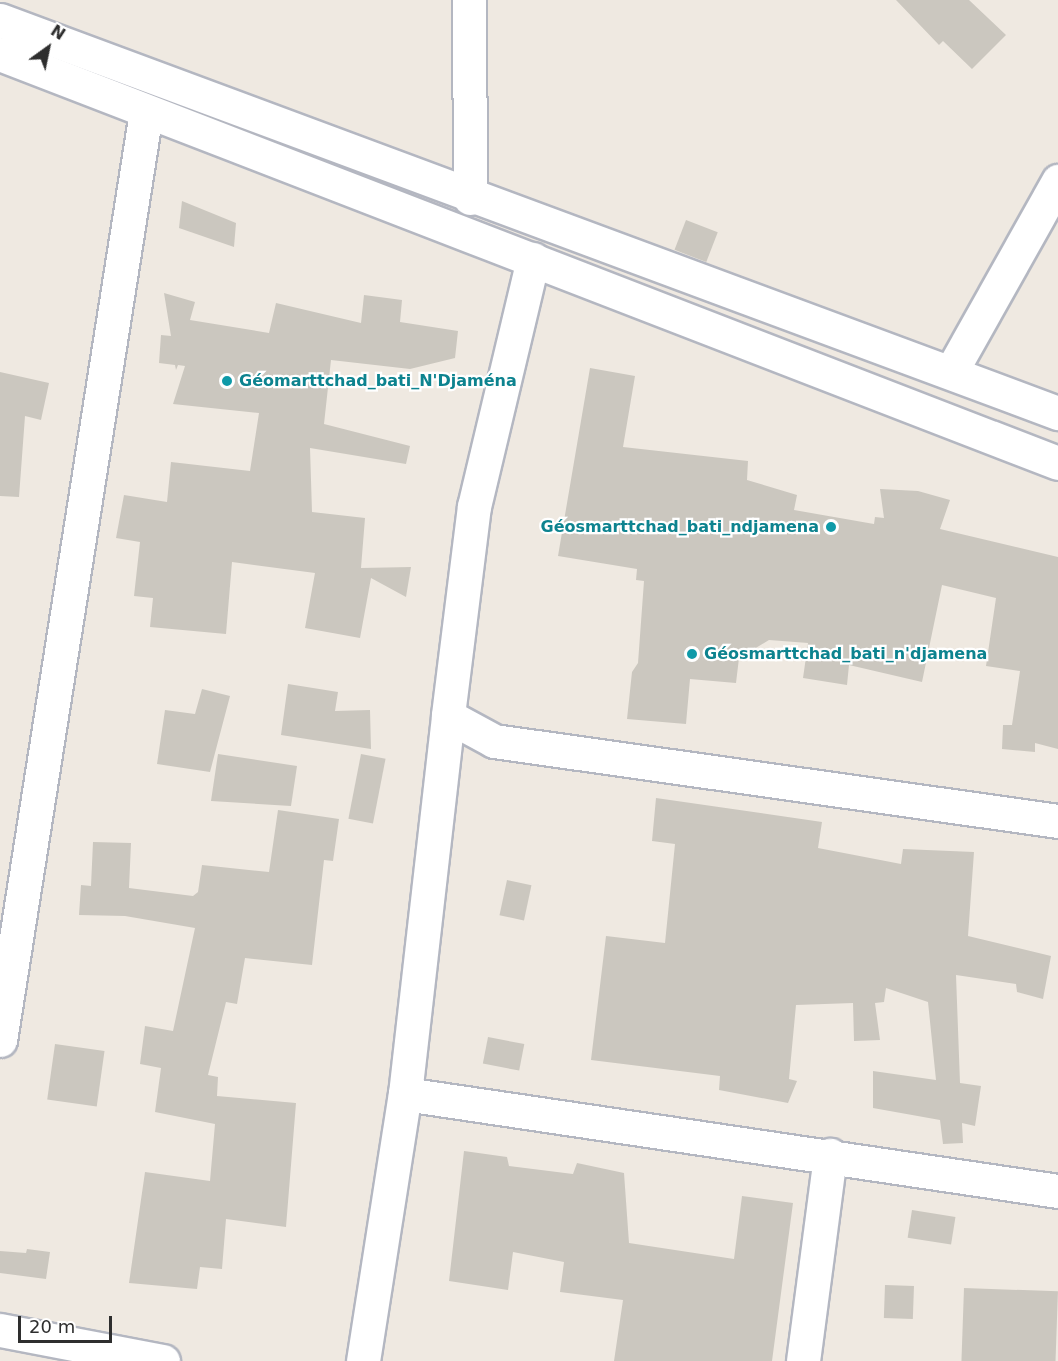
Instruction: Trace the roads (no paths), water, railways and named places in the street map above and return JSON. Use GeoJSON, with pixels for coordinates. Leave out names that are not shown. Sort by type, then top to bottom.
{"type":"FeatureCollection","features":[{"type":"Feature","properties":{"kind":"street"},"geometry":{"type":"LineString","coordinates":[[470,0],[470,198]]}},
{"type":"Feature","properties":{"kind":"street"},"geometry":{"type":"LineString","coordinates":[[0,20],[470,198],[952,370],[1058,413]]}},
{"type":"Feature","properties":{"kind":"street"},"geometry":{"type":"LineString","coordinates":[[0,54],[1058,463]]}},
{"type":"Feature","properties":{"kind":"street"},"geometry":{"type":"LineString","coordinates":[[0,1040],[7,946],[146,112]]}},
{"type":"Feature","properties":{"kind":"street"},"geometry":{"type":"LineString","coordinates":[[952,370],[1058,182]]}},
{"type":"Feature","properties":{"kind":"street"},"geometry":{"type":"LineString","coordinates":[[363,1361],[405,1094],[474,506],[533,259]]}},
{"type":"Feature","properties":{"kind":"street"},"geometry":{"type":"LineString","coordinates":[[448,717],[494,741],[1058,821]]}},
{"type":"Feature","properties":{"kind":"street"},"geometry":{"type":"LineString","coordinates":[[405,1094],[830,1155],[1058,1191]]}},
{"type":"Feature","properties":{"kind":"street"},"geometry":{"type":"LineString","coordinates":[[803,1361],[830,1155]]}},
{"type":"Feature","properties":{"kind":"street"},"geometry":{"type":"LineString","coordinates":[[0,1330],[163,1361]]}},
{"type":"Feature","properties":{"kind":"place","name":"Géomarttchad_bati_N'Djaména"},"geometry":{"type":"Point","coordinates":[227,381]}},
{"type":"Feature","properties":{"kind":"place","name":"Géosmarttchad_bati_ndjamena"},"geometry":{"type":"Point","coordinates":[831,527]}},
{"type":"Feature","properties":{"kind":"place","name":"Géosmarttchad_bati_n'djamena"},"geometry":{"type":"Point","coordinates":[692,654]}}]}
